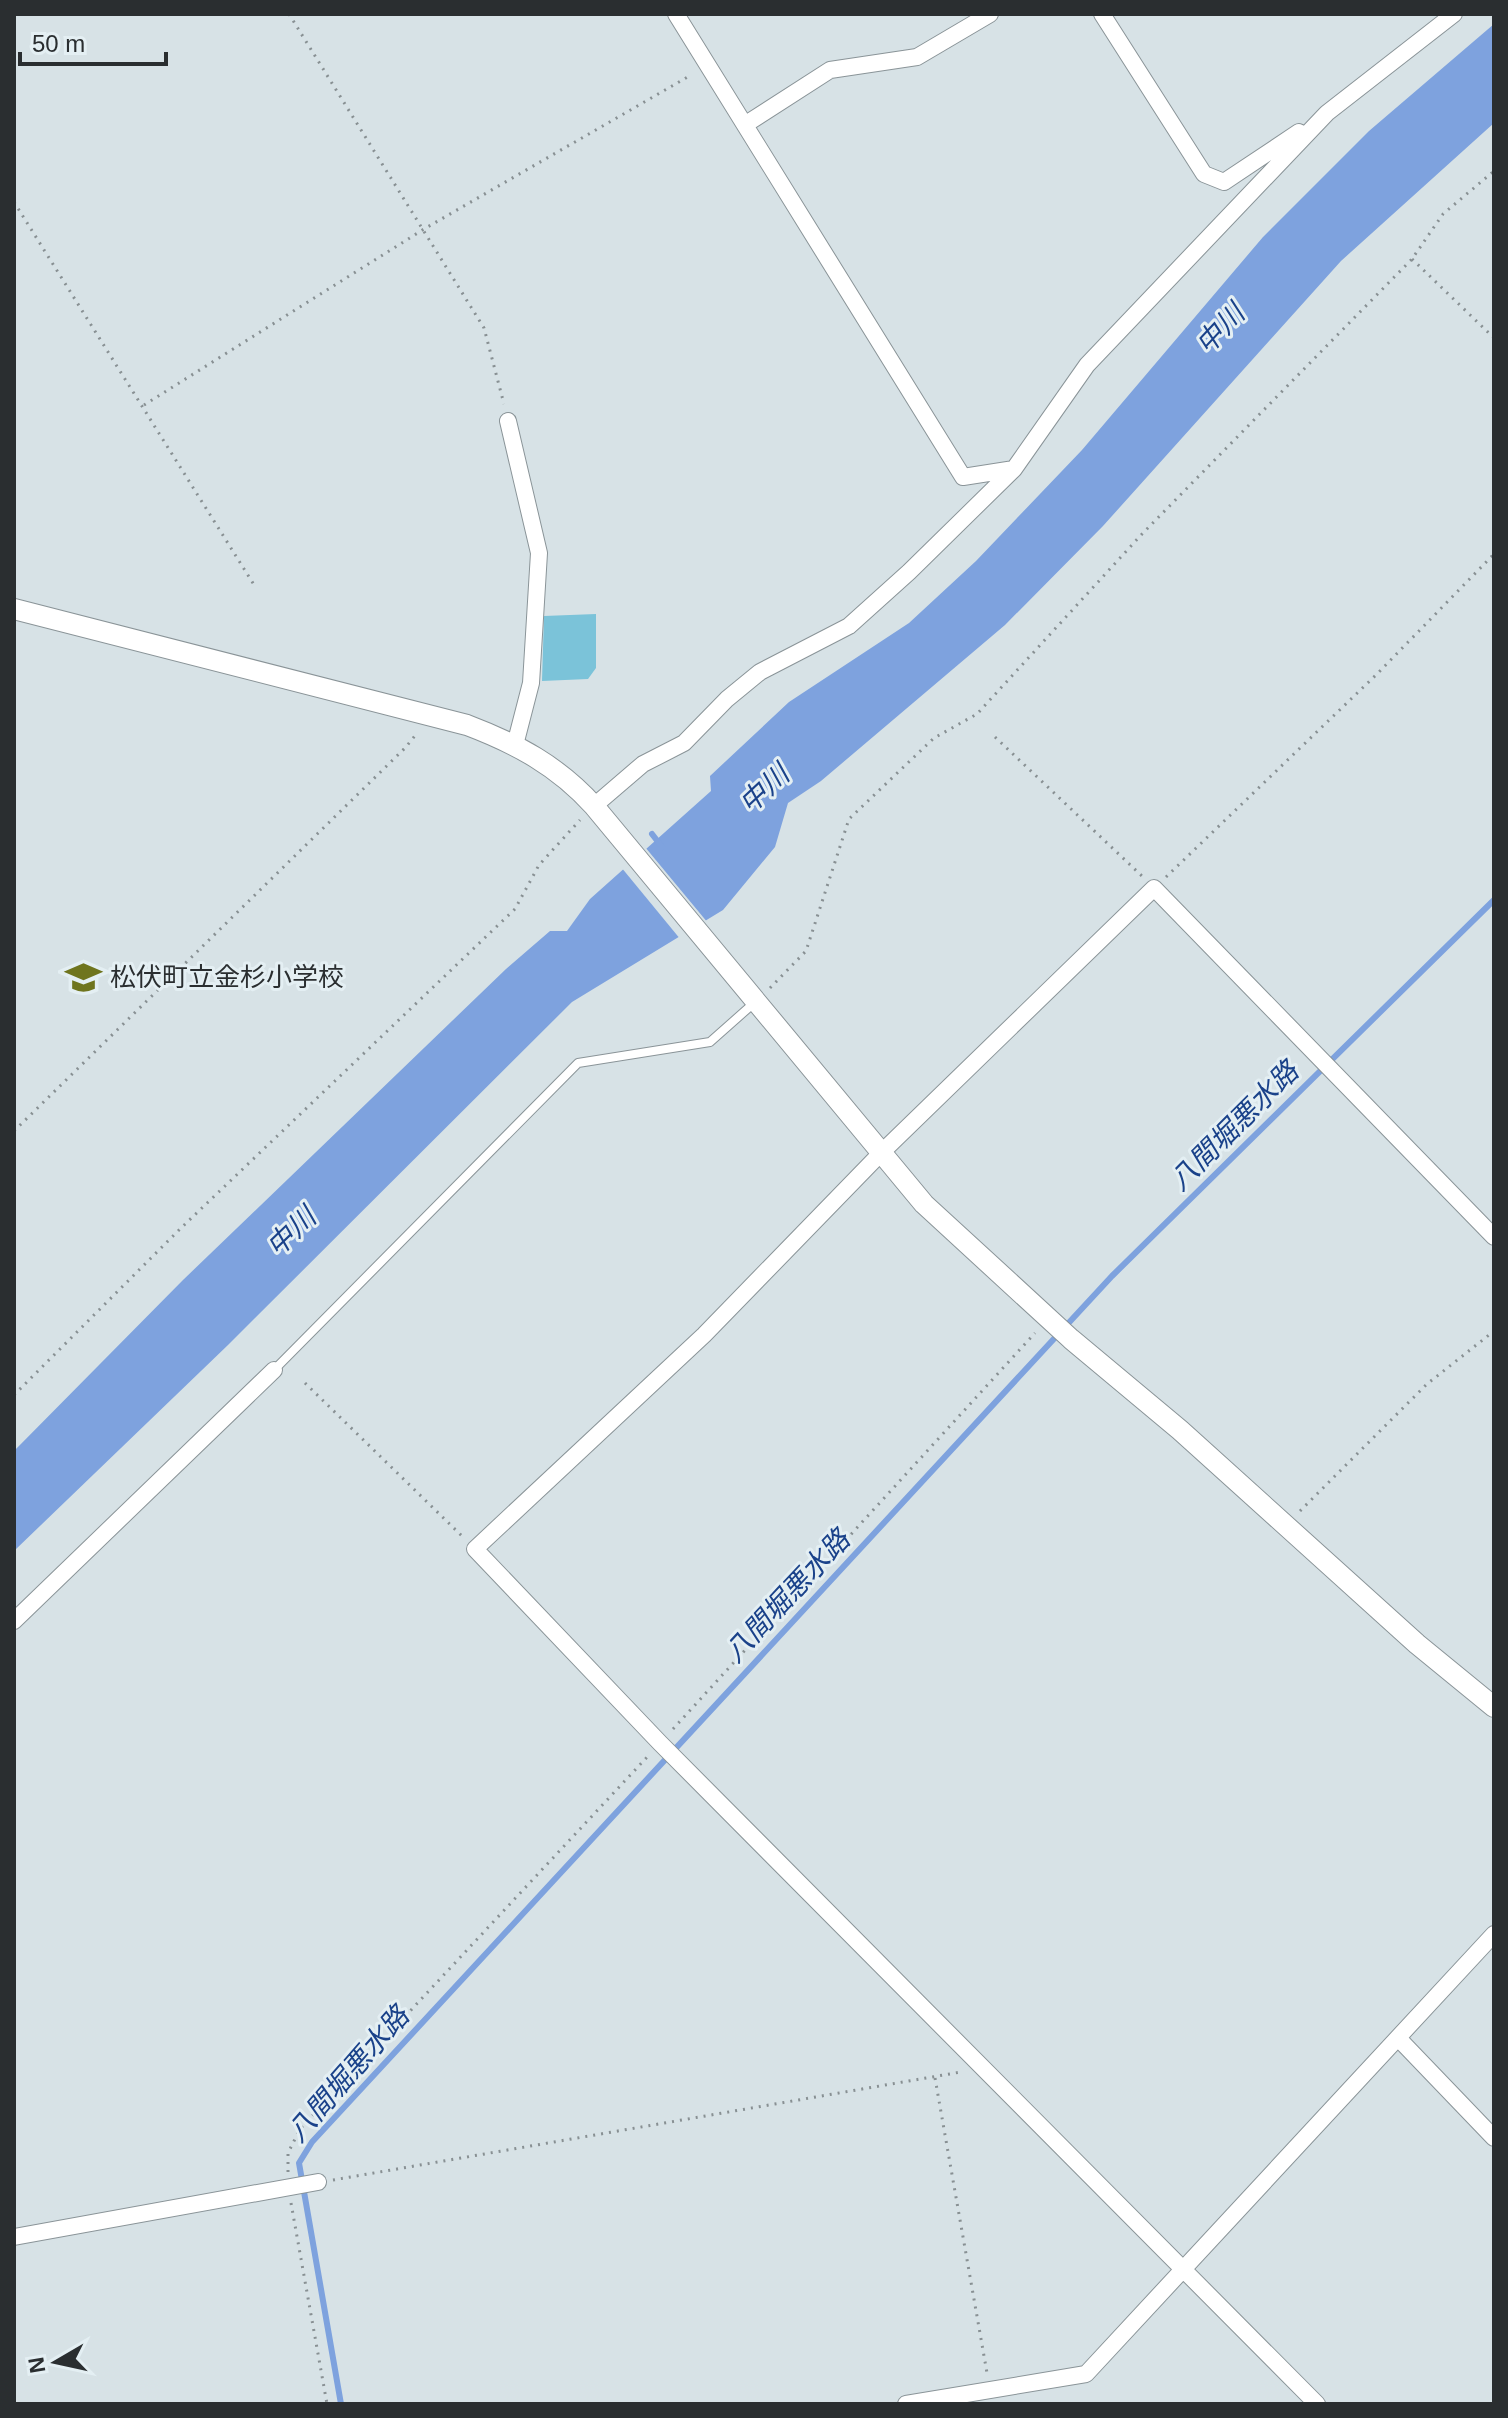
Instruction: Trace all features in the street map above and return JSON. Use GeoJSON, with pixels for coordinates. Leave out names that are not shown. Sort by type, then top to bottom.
{"type":"FeatureCollection","features":[{"type":"Feature","properties":{"kind":"street"},"geometry":{"type":"LineString","coordinates":[[676,14],[963,477],[1014,469]]}},
{"type":"Feature","properties":{"kind":"street"},"geometry":{"type":"LineString","coordinates":[[746,124],[830,70],[917,57],[990,14]]}},
{"type":"Feature","properties":{"kind":"street"},"geometry":{"type":"LineString","coordinates":[[1102,14],[1204,174],[1224,182],[1327,113],[1454,14]]}},
{"type":"Feature","properties":{"kind":"street"},"geometry":{"type":"LineString","coordinates":[[596,809],[643,764],[684,743],[727,699],[760,672],[849,626],[981,504],[1014,469],[1087,365],[1327,113]]}},
{"type":"Feature","properties":{"kind":"street"},"geometry":{"type":"LineString","coordinates":[[508,421],[539,553],[531,683],[515,745]]}},
{"type":"Feature","properties":{"kind":"street"},"geometry":{"type":"LineString","coordinates":[[14,609],[430,716],[515,745],[546,762],[596,809],[924,1204],[1071,1339],[1494,1707]]}},
{"type":"Feature","properties":{"kind":"street"},"geometry":{"type":"LineString","coordinates":[[1317,2404],[660,1743],[475,1549],[704,1335],[880,1154],[1154,888],[1494,1237]]}},
{"type":"Feature","properties":{"kind":"street"},"geometry":{"type":"LineString","coordinates":[[14,1621],[274,1370]]}},
{"type":"Feature","properties":{"kind":"street"},"geometry":{"type":"LineString","coordinates":[[906,2404],[1086,2374],[1494,1934]]}},
{"type":"Feature","properties":{"kind":"street"},"geometry":{"type":"LineString","coordinates":[[1398,2038],[1494,2138]]}},
{"type":"Feature","properties":{"kind":"street"},"geometry":{"type":"LineString","coordinates":[[14,2237],[318,2182]]}},
{"type":"Feature","properties":{"kind":"lane"},"geometry":{"type":"LineString","coordinates":[[274,1370],[578,1063],[710,1042],[752,1000]]}},
{"type":"Feature","properties":{"kind":"path"},"geometry":{"type":"LineString","coordinates":[[289,14],[484,328],[508,421]]}},
{"type":"Feature","properties":{"kind":"path"},"geometry":{"type":"LineString","coordinates":[[144,405],[424,229],[708,65]]}},
{"type":"Feature","properties":{"kind":"path"},"geometry":{"type":"LineString","coordinates":[[752,1000],[806,951],[849,819],[934,738],[977,714],[1142,534],[1412,259],[1443,214],[1494,171]]}},
{"type":"Feature","properties":{"kind":"path"},"geometry":{"type":"LineString","coordinates":[[14,202],[256,588]]}},
{"type":"Feature","properties":{"kind":"path"},"geometry":{"type":"LineString","coordinates":[[1412,259],[1494,338]]}},
{"type":"Feature","properties":{"kind":"path"},"geometry":{"type":"LineString","coordinates":[[995,737],[1154,888],[1377,674],[1494,554]]}},
{"type":"Feature","properties":{"kind":"path"},"geometry":{"type":"LineString","coordinates":[[14,1131],[405,748],[430,716]]}},
{"type":"Feature","properties":{"kind":"path"},"geometry":{"type":"LineString","coordinates":[[14,1395],[181,1228],[515,909],[539,865],[596,809]]}},
{"type":"Feature","properties":{"kind":"path"},"geometry":{"type":"LineString","coordinates":[[327,2404],[289,2188],[288,2153],[300,2129],[1050,1320]]}},
{"type":"Feature","properties":{"kind":"path"},"geometry":{"type":"LineString","coordinates":[[1286,1524],[1427,1384],[1494,1331]]}},
{"type":"Feature","properties":{"kind":"path"},"geometry":{"type":"LineString","coordinates":[[305,1383],[475,1549]]}},
{"type":"Feature","properties":{"kind":"path"},"geometry":{"type":"LineString","coordinates":[[318,2182],[935,2078],[984,2067]]}},
{"type":"Feature","properties":{"kind":"path"},"geometry":{"type":"LineString","coordinates":[[935,2078],[990,2390]]}},
{"type":"Feature","properties":{"kind":"shaded area"},"geometry":{"type":"Polygon","coordinates":[[[596,614],[596,668],[588,679],[542,681],[544,616],[596,614]]]}},
{"type":"Feature","properties":{"kind":"water","name":"中川"},"geometry":{"type":"Polygon","coordinates":[[[1494,24],[1494,123],[1341,261],[1103,526],[1005,625],[821,781],[788,803],[775,847],[723,910],[572,1002],[228,1345],[14,1551],[14,1451],[183,1280],[506,969],[550,931],[567,931],[590,899],[711,791],[710,776],[789,702],[909,623],[976,561],[1082,450],[1263,237],[1369,131],[1494,24]]]}},
{"type":"Feature","properties":{"kind":"pier"},"geometry":{"type":"Polygon","coordinates":[[[645,847],[708,923],[681,940],[621,867],[645,847]]]}},
{"type":"Feature","properties":{"kind":"waterway"},"geometry":{"type":"LineString","coordinates":[[652,834],[662,847]]}},
{"type":"Feature","properties":{"kind":"waterway","name":"八間堀悪水路"},"geometry":{"type":"LineString","coordinates":[[341,2404],[299,2163],[312,2142],[1112,1276],[1494,900]]}},
{"type":"Feature","properties":{"kind":"place","name":"松伏町立金杉小学校"},"geometry":{"type":"Point","coordinates":[84,977]}}]}
